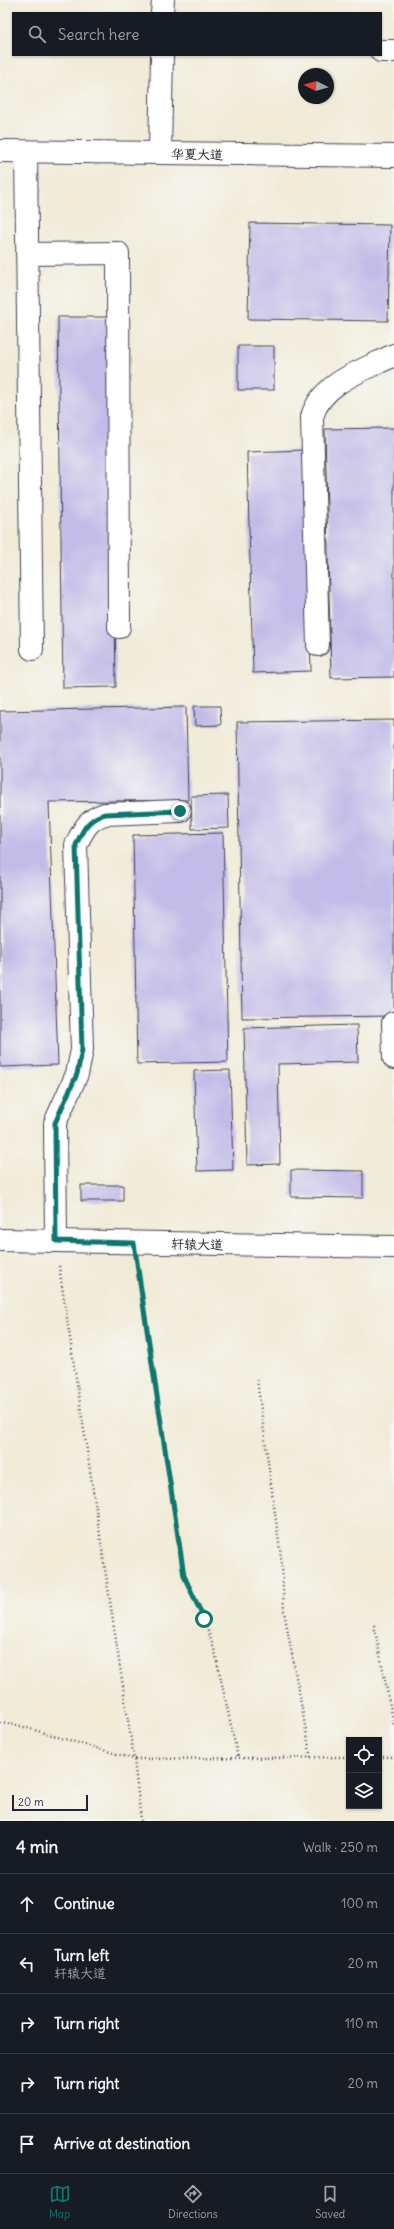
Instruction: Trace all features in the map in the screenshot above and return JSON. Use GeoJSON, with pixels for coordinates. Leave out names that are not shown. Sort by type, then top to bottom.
{"type":"FeatureCollection","features":[{"type":"Feature","properties":{"kind":"street"},"geometry":{"type":"LineString","coordinates":[[162,12],[163,0]]}},
{"type":"Feature","properties":{"kind":"street"},"geometry":{"type":"LineString","coordinates":[[382,51],[394,51]]}},
{"type":"Feature","properties":{"kind":"street"},"geometry":{"type":"LineString","coordinates":[[160,153],[162,56]]}},
{"type":"Feature","properties":{"kind":"street","name":"华夏大道"},"geometry":{"type":"LineString","coordinates":[[0,151],[394,156]]}},
{"type":"Feature","properties":{"kind":"street"},"geometry":{"type":"LineString","coordinates":[[26,152],[32,650]]}},
{"type":"Feature","properties":{"kind":"street"},"geometry":{"type":"LineString","coordinates":[[27,254],[118,253],[118,627]]}},
{"type":"Feature","properties":{"kind":"street"},"geometry":{"type":"LineString","coordinates":[[318,645],[312,417],[318,402],[333,386],[394,355]]}},
{"type":"Feature","properties":{"kind":"street"},"geometry":{"type":"LineString","coordinates":[[56,1241],[55,1123],[77,1074],[82,1050],[76,845],[86,824],[96,817],[105,814],[180,811]]}},
{"type":"Feature","properties":{"kind":"street"},"geometry":{"type":"LineString","coordinates":[[393,1023],[394,1058]]}},
{"type":"Feature","properties":{"kind":"street","name":"轩辕大道"},"geometry":{"type":"LineString","coordinates":[[0,1240],[394,1247]]}},
{"type":"Feature","properties":{"kind":"path"},"geometry":{"type":"LineString","coordinates":[[56,1241],[134,1759],[141,1821]]}},
{"type":"Feature","properties":{"kind":"path"},"geometry":{"type":"LineString","coordinates":[[134,1243],[184,1576],[204,1619],[215,1652],[238,1758]]}},
{"type":"Feature","properties":{"kind":"path"},"geometry":{"type":"LineString","coordinates":[[257,1380],[282,1565],[284,1611],[311,1758]]}},
{"type":"Feature","properties":{"kind":"path"},"geometry":{"type":"LineString","coordinates":[[374,1625],[394,1724]]}},
{"type":"Feature","properties":{"kind":"path"},"geometry":{"type":"LineString","coordinates":[[0,1722],[17,1725],[134,1759],[346,1757]]}},
{"type":"Feature","properties":{"kind":"path"},"geometry":{"type":"LineString","coordinates":[[382,1757],[394,1757]]}},
{"type":"Feature","properties":{"kind":"building"},"geometry":{"type":"Polygon","coordinates":[[[250,223],[390,225],[388,321],[248,319],[250,223]]]}},
{"type":"Feature","properties":{"kind":"building"},"geometry":{"type":"Polygon","coordinates":[[[58,317],[111,317],[116,687],[63,688],[58,317]]]}},
{"type":"Feature","properties":{"kind":"building"},"geometry":{"type":"Polygon","coordinates":[[[238,346],[274,346],[274,390],[238,390],[238,346]]]}},
{"type":"Feature","properties":{"kind":"building"},"geometry":{"type":"Polygon","coordinates":[[[394,428],[394,677],[331,678],[325,429],[394,428]]]}},
{"type":"Feature","properties":{"kind":"building"},"geometry":{"type":"Polygon","coordinates":[[[305,450],[311,671],[253,673],[247,452],[305,450]]]}},
{"type":"Feature","properties":{"kind":"building"},"geometry":{"type":"Polygon","coordinates":[[[194,706],[220,706],[221,725],[195,726],[194,706]]]}},
{"type":"Feature","properties":{"kind":"building"},"geometry":{"type":"Polygon","coordinates":[[[186,707],[188,800],[49,802],[58,1065],[0,1067],[0,711],[186,707]]]}},
{"type":"Feature","properties":{"kind":"building"},"geometry":{"type":"Polygon","coordinates":[[[394,720],[394,1016],[242,1018],[237,722],[394,720]]]}},
{"type":"Feature","properties":{"kind":"building"},"geometry":{"type":"Polygon","coordinates":[[[228,795],[229,828],[192,829],[191,796],[228,795]]]}},
{"type":"Feature","properties":{"kind":"building"},"geometry":{"type":"Polygon","coordinates":[[[223,833],[228,1062],[137,1064],[133,835],[223,833]]]}},
{"type":"Feature","properties":{"kind":"building"},"geometry":{"type":"Polygon","coordinates":[[[357,1025],[358,1062],[278,1064],[280,1164],[247,1165],[244,1028],[357,1025]]]}},
{"type":"Feature","properties":{"kind":"building"},"geometry":{"type":"Polygon","coordinates":[[[230,1070],[233,1170],[197,1171],[194,1071],[230,1070]]]}},
{"type":"Feature","properties":{"kind":"building"},"geometry":{"type":"Polygon","coordinates":[[[291,1170],[363,1171],[363,1198],[291,1197],[291,1170]]]}},
{"type":"Feature","properties":{"kind":"building"},"geometry":{"type":"Polygon","coordinates":[[[81,1185],[123,1185],[123,1201],[81,1201],[81,1185]]]}},
{"type":"Feature","properties":{"kind":"route"},"geometry":{"type":"LineString","coordinates":[[180,811],[105,814],[96,817],[86,824],[76,845],[82,1050],[77,1074],[55,1123],[56,1241],[134,1243],[184,1576],[204,1619]]}}]}
